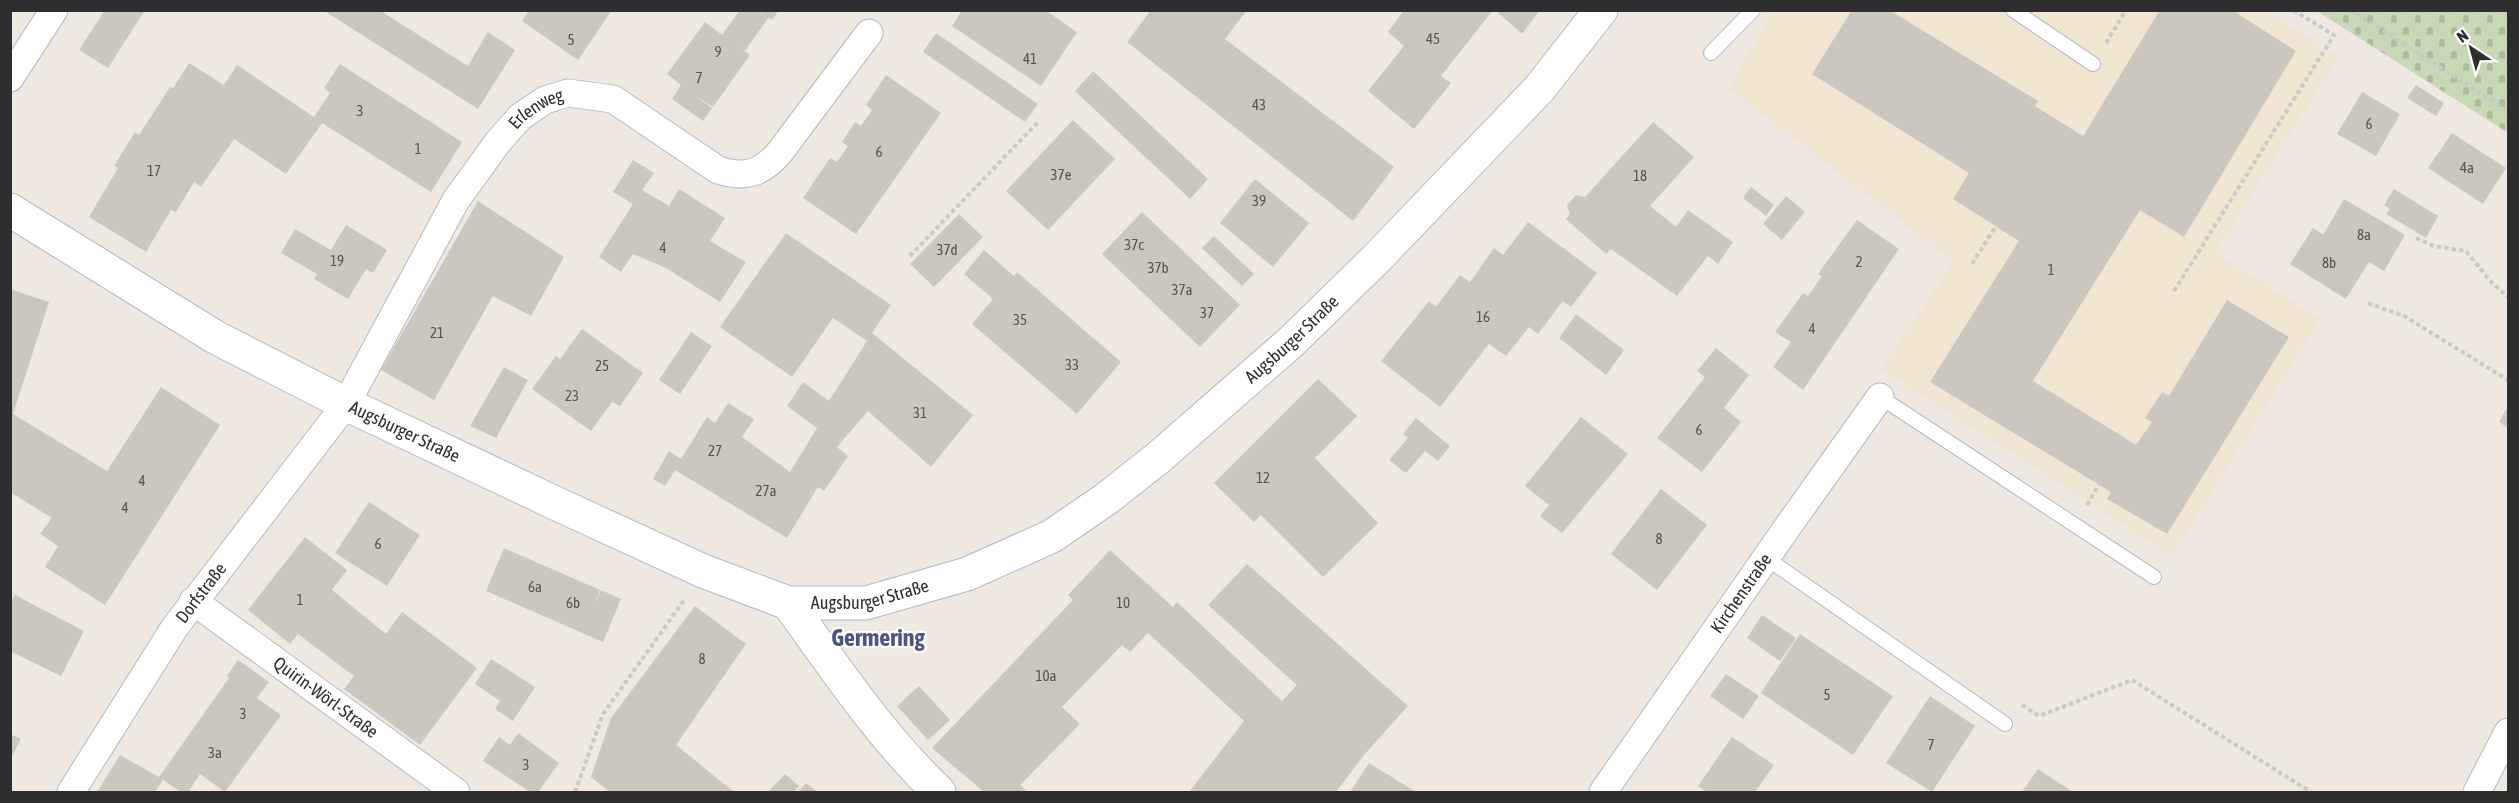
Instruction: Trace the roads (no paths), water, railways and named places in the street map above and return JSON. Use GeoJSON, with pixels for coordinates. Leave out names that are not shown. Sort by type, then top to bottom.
{"type":"FeatureCollection","features":[{"type":"Feature","properties":{"kind":"street"},"geometry":{"type":"LineString","coordinates":[[10,78],[54,10]]}},
{"type":"Feature","properties":{"kind":"street","name":"Augsburger Straße"},"geometry":{"type":"LineString","coordinates":[[10,210],[215,337],[346,404],[703,571],[788,603],[866,603],[967,574],[1052,536],[1106,499],[1207,417],[1314,320],[1539,89],[1601,10]]}},
{"type":"Feature","properties":{"kind":"street","name":"Erlenweg"},"geometry":{"type":"LineString","coordinates":[[346,404],[456,200],[477,169],[520,117],[545,100],[568,93],[613,99],[718,170],[735,176],[753,173],[768,165],[780,152],[869,33]]}},
{"type":"Feature","properties":{"kind":"street","name":"Kirchenstraße"},"geometry":{"type":"LineString","coordinates":[[1603,792],[1880,398]]}},
{"type":"Feature","properties":{"kind":"street","name":"Dorfstraße"},"geometry":{"type":"LineString","coordinates":[[71,792],[193,601],[346,404]]}},
{"type":"Feature","properties":{"kind":"street","name":"Quirin-Wörl-Straße"},"geometry":{"type":"LineString","coordinates":[[193,601],[456,792]]}},
{"type":"Feature","properties":{"kind":"street"},"geometry":{"type":"LineString","coordinates":[[788,603],[861,706],[910,765],[939,792]]}},
{"type":"Feature","properties":{"kind":"street"},"geometry":{"type":"LineString","coordinates":[[2477,792],[2508,732]]}},
{"type":"Feature","properties":{"kind":"lane"},"geometry":{"type":"LineString","coordinates":[[1711,53],[1753,10]]}},
{"type":"Feature","properties":{"kind":"lane"},"geometry":{"type":"LineString","coordinates":[[2013,10],[2093,64]]}},
{"type":"Feature","properties":{"kind":"lane"},"geometry":{"type":"LineString","coordinates":[[1880,398],[2154,577]]}},
{"type":"Feature","properties":{"kind":"lane"},"geometry":{"type":"LineString","coordinates":[[1766,558],[2005,724]]}},
{"type":"Feature","properties":{"kind":"district","name":"Germering"},"geometry":{"type":"Point","coordinates":[878,638]}}]}
